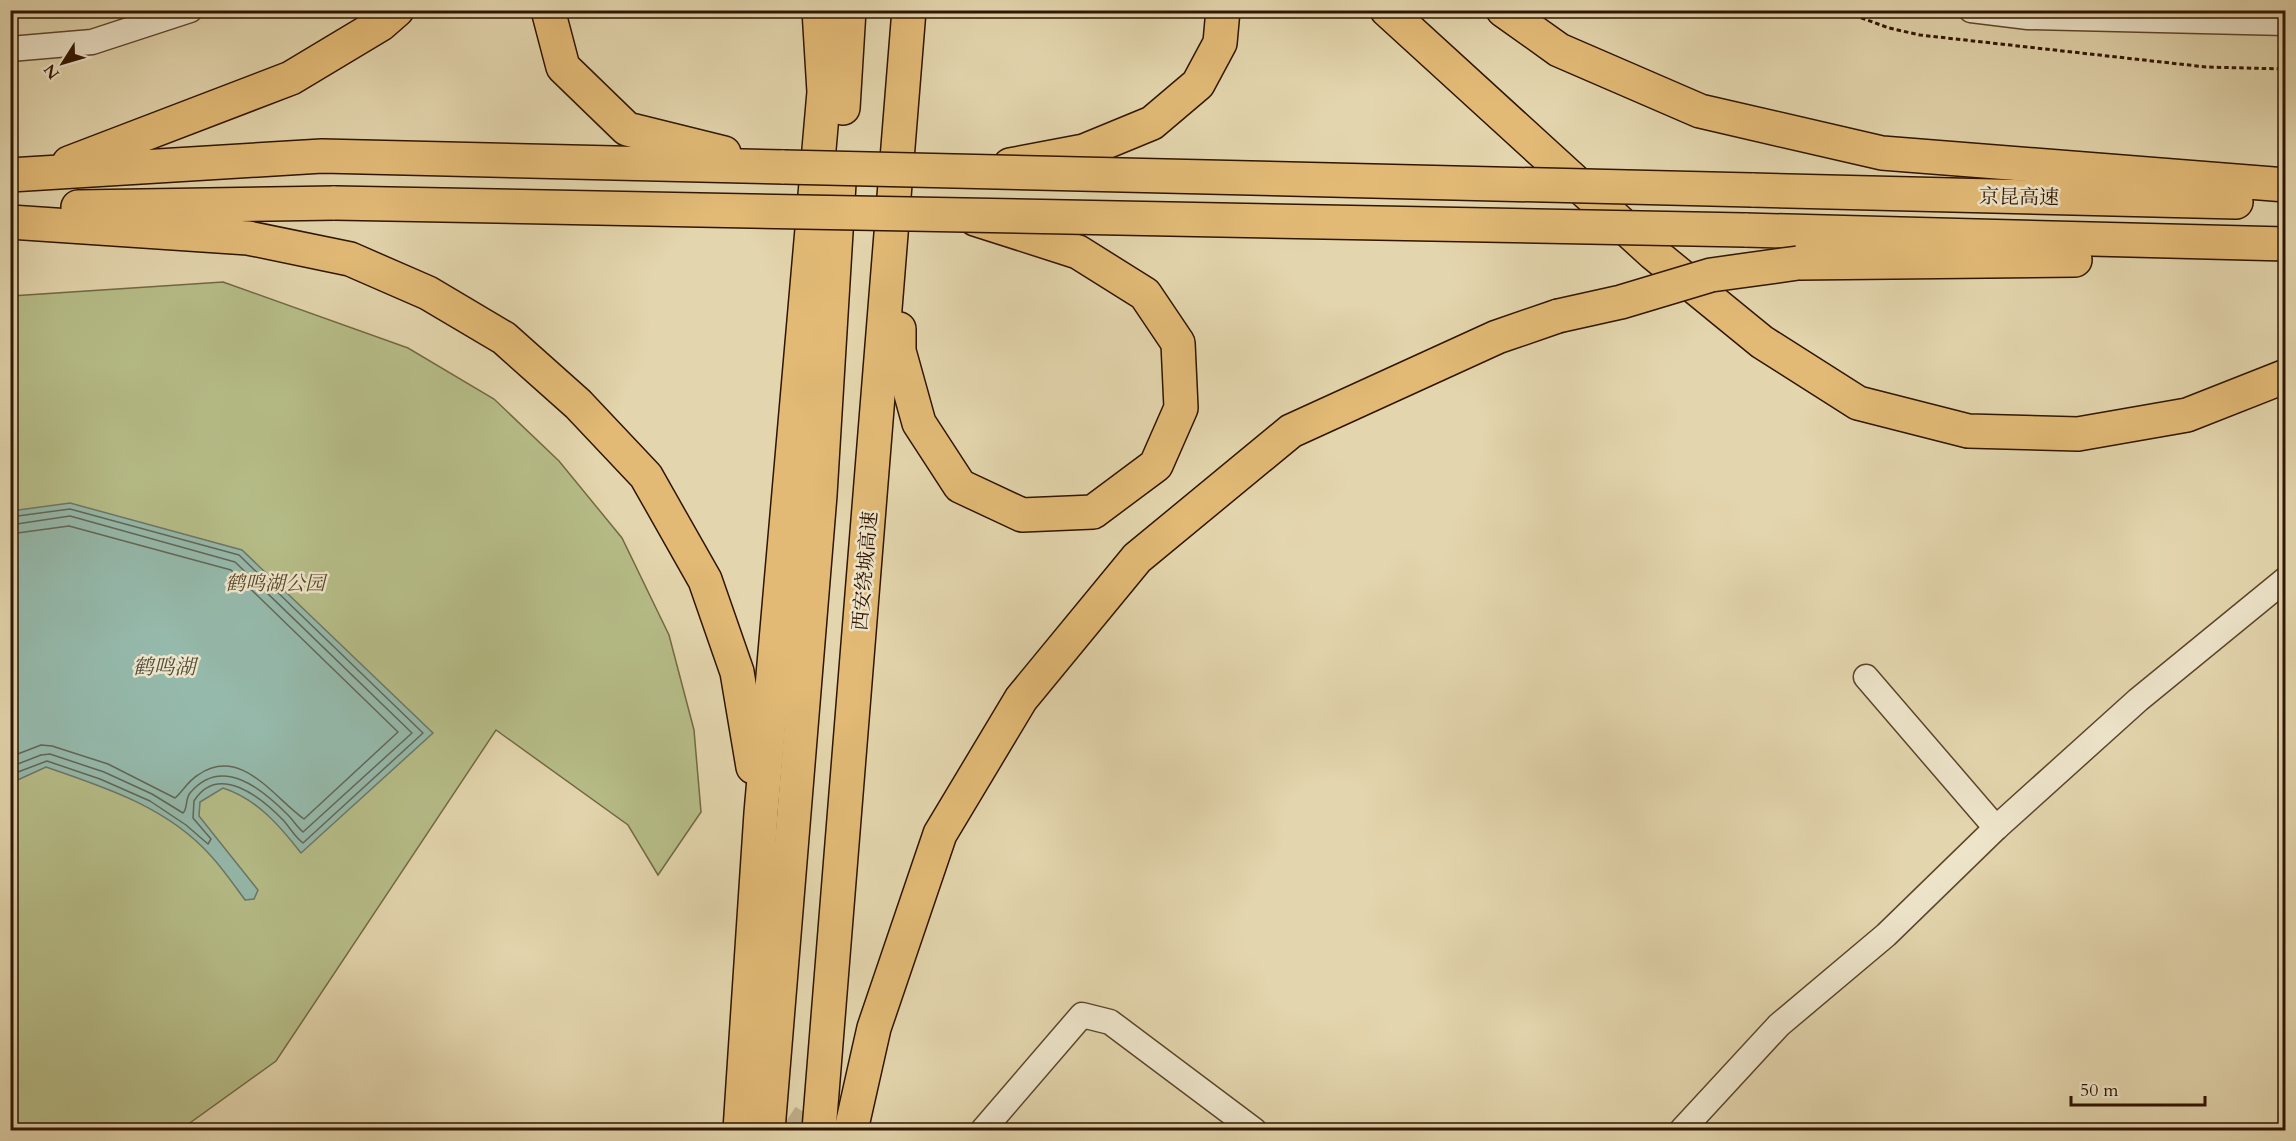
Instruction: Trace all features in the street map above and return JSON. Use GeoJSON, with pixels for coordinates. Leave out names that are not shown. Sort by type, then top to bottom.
{"type":"FeatureCollection","features":[{"type":"Feature","properties":{"kind":"highway"},"geometry":{"type":"LineString","coordinates":[[25,175],[291,78],[381,24],[397,10]]}},
{"type":"Feature","properties":{"kind":"highway"},"geometry":{"type":"LineString","coordinates":[[548,10],[563,67],[627,129],[784,167]]}},
{"type":"Feature","properties":{"kind":"highway"},"geometry":{"type":"LineString","coordinates":[[740,1131],[761,813],[824,92],[819,10]]}},
{"type":"Feature","properties":{"kind":"highway"},"geometry":{"type":"LineString","coordinates":[[768,1131],[820,495],[849,10]]}},
{"type":"Feature","properties":{"kind":"highway","name":"西安绕城高速"},"geometry":{"type":"LineString","coordinates":[[819,1131],[900,145],[909,10]]}},
{"type":"Feature","properties":{"kind":"highway"},"geometry":{"type":"LineString","coordinates":[[927,10],[900,145],[899,351],[919,423],[960,486],[1022,515],[1093,512],[1156,465],[1181,408],[1178,343],[1145,294],[1078,252],[962,215]]}},
{"type":"Feature","properties":{"kind":"highway"},"geometry":{"type":"LineString","coordinates":[[25,175],[322,156],[975,172],[1084,151],[1152,123],[1198,84],[1220,43],[1223,10]]}},
{"type":"Feature","properties":{"kind":"highway"},"geometry":{"type":"LineString","coordinates":[[1387,10],[1662,260],[1762,342],[1858,403],[1968,432],[2078,434],[2187,415],[2286,376]]}},
{"type":"Feature","properties":{"kind":"highway"},"geometry":{"type":"LineString","coordinates":[[1503,10],[1559,50],[1700,111],[1882,153],[2286,185]]}},
{"type":"Feature","properties":{"kind":"highway","name":"京昆高速"},"geometry":{"type":"LineString","coordinates":[[975,172],[2286,203]]}},
{"type":"Feature","properties":{"kind":"highway"},"geometry":{"type":"LineString","coordinates":[[10,208],[334,203],[1745,230],[2286,244]]}},
{"type":"Feature","properties":{"kind":"highway"},"geometry":{"type":"LineString","coordinates":[[10,222],[248,238],[350,259],[428,293],[504,338],[578,404],[646,476],[705,580],[737,672],[761,813]]}},
{"type":"Feature","properties":{"kind":"highway"},"geometry":{"type":"LineString","coordinates":[[851,1131],[874,1028],[940,834],[1021,699],[1137,558],[1291,431],[1497,337],[1558,316],[1621,302],[1711,275],[1798,264],[2286,257]]}},
{"type":"Feature","properties":{"kind":"street"},"geometry":{"type":"LineString","coordinates":[[10,49],[92,42],[190,10]]}},
{"type":"Feature","properties":{"kind":"street"},"geometry":{"type":"LineString","coordinates":[[1971,10],[2028,18],[2286,23]]}},
{"type":"Feature","properties":{"kind":"street"},"geometry":{"type":"LineString","coordinates":[[1682,1131],[1779,1025],[1886,935],[1996,828],[2138,700],[2286,579]]}},
{"type":"Feature","properties":{"kind":"street"},"geometry":{"type":"LineString","coordinates":[[1866,677],[1996,828]]}},
{"type":"Feature","properties":{"kind":"street"},"geometry":{"type":"LineString","coordinates":[[983,1131],[1082,1015],[1110,1022],[1254,1131]]}},
{"type":"Feature","properties":{"kind":"path"},"geometry":{"type":"LineString","coordinates":[[1840,10],[1889,28],[1920,35],[2206,67],[2286,69]]}},
{"type":"Feature","properties":{"kind":"green space","name":"鹤鸣湖公园"},"geometry":{"type":"Polygon","coordinates":[[[223,282],[408,348],[494,399],[559,461],[622,538],[669,635],[694,730],[701,812],[658,875],[628,825],[496,730],[276,1061],[180,1130],[11,1130],[11,296],[223,282]]]}},
{"type":"Feature","properties":{"kind":"water","name":"鹤鸣湖"},"geometry":{"type":"Polygon","coordinates":[[[70,503],[242,550],[433,733],[301,853],[267,814],[247,799],[223,788],[200,802],[199,816],[258,890],[254,899],[245,900],[215,861],[194,839],[156,812],[135,801],[46,767],[11,783],[11,511],[70,503]]]}},
{"type":"Feature","properties":{"kind":"tunnel"},"geometry":{"type":"LineString","coordinates":[[759,1097],[809,1130]]}}]}
